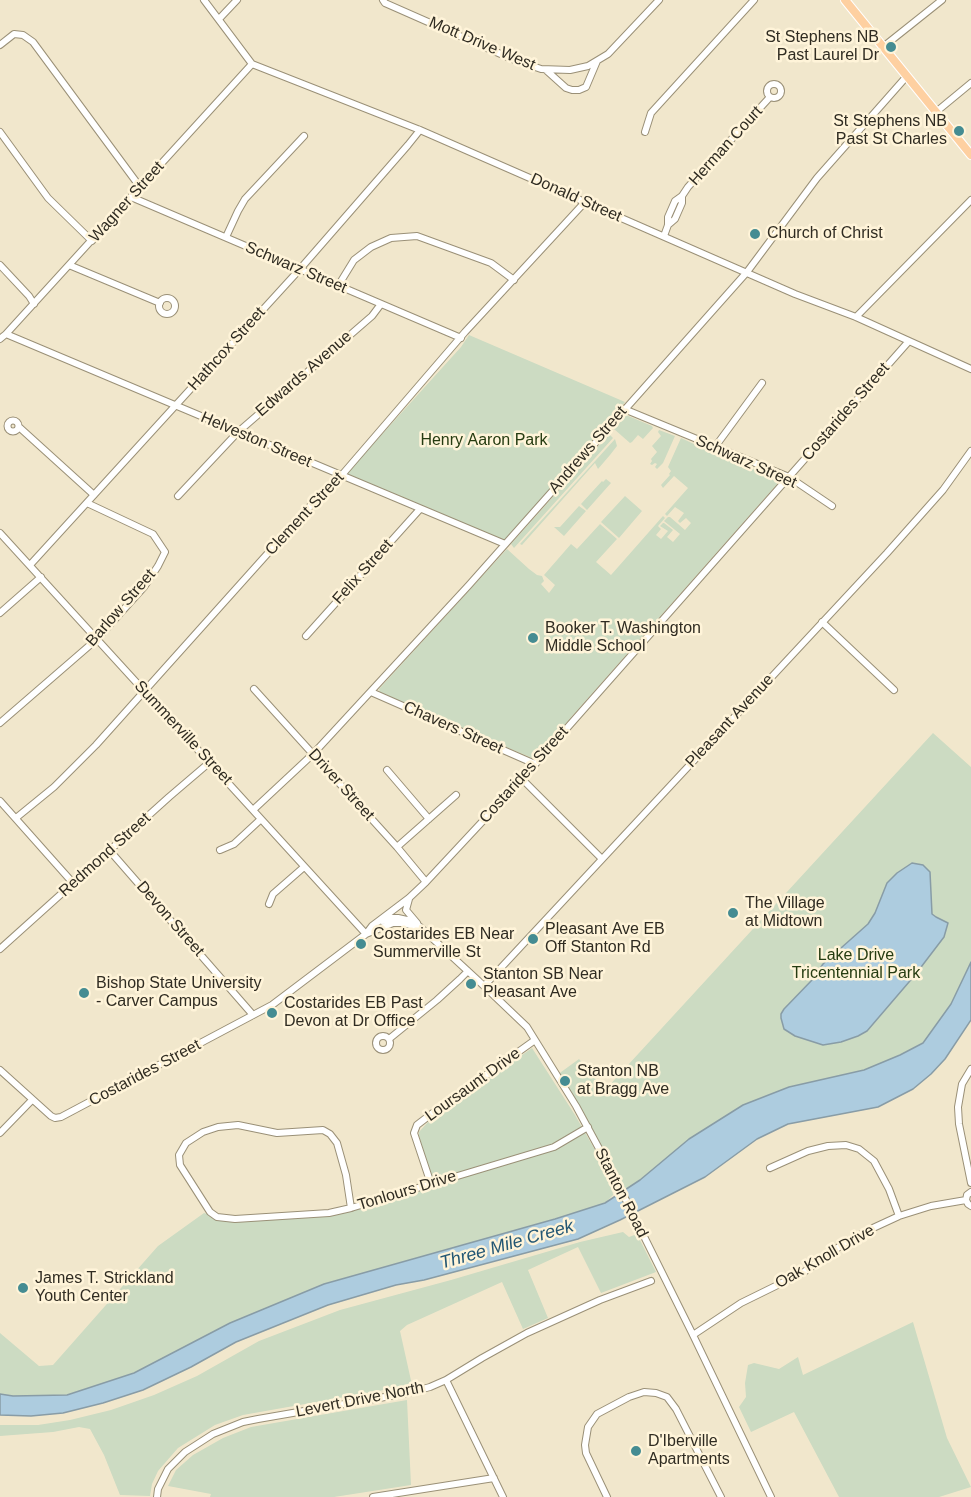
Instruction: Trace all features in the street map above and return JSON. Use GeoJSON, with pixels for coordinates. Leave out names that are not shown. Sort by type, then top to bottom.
{"type":"FeatureCollection","features":[{"type":"Feature","properties":{"kind":"main road"},"geometry":{"type":"LineString","coordinates":[[845,0],[971,155]]}},
{"type":"Feature","properties":{"kind":"street"},"geometry":{"type":"LineString","coordinates":[[204,0],[252,64]]}},
{"type":"Feature","properties":{"kind":"street"},"geometry":{"type":"LineString","coordinates":[[219,19],[237,0]]}},
{"type":"Feature","properties":{"kind":"street","name":"Mott Drive West"},"geometry":{"type":"LineString","coordinates":[[382,0],[541,69],[570,70],[588,66],[608,54],[659,0]]}},
{"type":"Feature","properties":{"kind":"street"},"geometry":{"type":"LineString","coordinates":[[645,132],[651,113],[754,0]]}},
{"type":"Feature","properties":{"kind":"street"},"geometry":{"type":"LineString","coordinates":[[883,47],[942,0]]}},
{"type":"Feature","properties":{"kind":"street"},"geometry":{"type":"LineString","coordinates":[[0,45],[14,34],[22,35],[33,42],[140,188]]}},
{"type":"Feature","properties":{"kind":"street"},"geometry":{"type":"LineString","coordinates":[[545,69],[566,88],[579,90],[586,87],[597,60]]}},
{"type":"Feature","properties":{"kind":"street","name":"Donald Street"},"geometry":{"type":"LineString","coordinates":[[252,64],[420,130],[795,294],[856,317],[971,369]]}},
{"type":"Feature","properties":{"kind":"street","name":"Wagner Street"},"geometry":{"type":"LineString","coordinates":[[0,339],[252,64]]}},
{"type":"Feature","properties":{"kind":"street","name":"Andrews Street"},"geometry":{"type":"LineString","coordinates":[[253,810],[312,754],[371,692],[506,544],[747,272],[817,178],[907,76]]}},
{"type":"Feature","properties":{"kind":"street"},"geometry":{"type":"LineString","coordinates":[[936,112],[971,83]]}},
{"type":"Feature","properties":{"kind":"street","name":"Herman Court"},"geometry":{"type":"LineString","coordinates":[[664,236],[668,217],[675,201],[770,97]]}},
{"type":"Feature","properties":{"kind":"street","name":"Hathcox Street"},"geometry":{"type":"LineString","coordinates":[[30,566],[300,269],[420,130]]}},
{"type":"Feature","properties":{"kind":"street"},"geometry":{"type":"LineString","coordinates":[[0,132],[48,198],[92,241]]}},
{"type":"Feature","properties":{"kind":"street"},"geometry":{"type":"LineString","coordinates":[[226,237],[245,199],[304,136]]}},
{"type":"Feature","properties":{"kind":"street","name":"Schwarz Street"},"geometry":{"type":"LineString","coordinates":[[131,197],[461,338]]}},
{"type":"Feature","properties":{"kind":"street"},"geometry":{"type":"LineString","coordinates":[[856,317],[971,200]]}},
{"type":"Feature","properties":{"kind":"street","name":"Clement Street"},"geometry":{"type":"LineString","coordinates":[[15,818],[54,787],[96,745],[341,476],[465,332],[585,202]]}},
{"type":"Feature","properties":{"kind":"street"},"geometry":{"type":"LineString","coordinates":[[338,286],[354,260],[371,247],[391,238],[417,236],[490,263],[514,280]]}},
{"type":"Feature","properties":{"kind":"street"},"geometry":{"type":"LineString","coordinates":[[0,265],[34,304]]}},
{"type":"Feature","properties":{"kind":"street"},"geometry":{"type":"LineString","coordinates":[[69,265],[160,303]]}},
{"type":"Feature","properties":{"kind":"street","name":"Edwards Avenue"},"geometry":{"type":"LineString","coordinates":[[178,496],[238,432],[372,316],[381,304]]}},
{"type":"Feature","properties":{"kind":"street","name":"Helveston Street"},"geometry":{"type":"LineString","coordinates":[[6,334],[506,544]]}},
{"type":"Feature","properties":{"kind":"street","name":"Costarides Street"},"geometry":{"type":"LineString","coordinates":[[32,1100],[51,1116],[61,1118],[272,1005],[366,934],[376,923],[409,898],[522,779],[909,341]]}},
{"type":"Feature","properties":{"kind":"street"},"geometry":{"type":"LineString","coordinates":[[715,447],[762,383]]}},
{"type":"Feature","properties":{"kind":"street","name":"Schwarz Street"},"geometry":{"type":"LineString","coordinates":[[624,410],[789,477],[832,506]]}},
{"type":"Feature","properties":{"kind":"street"},"geometry":{"type":"LineString","coordinates":[[19,427],[94,495]]}},
{"type":"Feature","properties":{"kind":"street","name":"Pleasant Avenue"},"geometry":{"type":"LineString","coordinates":[[484,986],[887,553],[943,490],[971,451]]}},
{"type":"Feature","properties":{"kind":"street","name":"Barlow Street"},"geometry":{"type":"LineString","coordinates":[[0,723],[97,639],[144,586],[165,552],[153,534],[87,503]]}},
{"type":"Feature","properties":{"kind":"street","name":"Felix Street"},"geometry":{"type":"LineString","coordinates":[[306,636],[420,509]]}},
{"type":"Feature","properties":{"kind":"street","name":"Summerville Street"},"geometry":{"type":"LineString","coordinates":[[0,533],[366,934]]}},
{"type":"Feature","properties":{"kind":"street"},"geometry":{"type":"LineString","coordinates":[[0,613],[41,577]]}},
{"type":"Feature","properties":{"kind":"street"},"geometry":{"type":"LineString","coordinates":[[822,622],[894,690]]}},
{"type":"Feature","properties":{"kind":"street","name":"Driver Street"},"geometry":{"type":"LineString","coordinates":[[254,689],[426,882]]}},
{"type":"Feature","properties":{"kind":"street","name":"Chavers Street"},"geometry":{"type":"LineString","coordinates":[[371,692],[535,764]]}},
{"type":"Feature","properties":{"kind":"street","name":"Redmond Street"},"geometry":{"type":"LineString","coordinates":[[0,949],[169,796],[210,762]]}},
{"type":"Feature","properties":{"kind":"street"},"geometry":{"type":"LineString","coordinates":[[387,770],[429,819]]}},
{"type":"Feature","properties":{"kind":"street"},"geometry":{"type":"LineString","coordinates":[[522,779],[602,860]]}},
{"type":"Feature","properties":{"kind":"street"},"geometry":{"type":"LineString","coordinates":[[397,847],[456,795]]}},
{"type":"Feature","properties":{"kind":"street"},"geometry":{"type":"LineString","coordinates":[[0,801],[74,884]]}},
{"type":"Feature","properties":{"kind":"street"},"geometry":{"type":"LineString","coordinates":[[220,850],[234,844],[261,819]]}},
{"type":"Feature","properties":{"kind":"street","name":"Devon Street"},"geometry":{"type":"LineString","coordinates":[[110,851],[253,1015]]}},
{"type":"Feature","properties":{"kind":"street"},"geometry":{"type":"LineString","coordinates":[[269,904],[273,894],[304,867]]}},
{"type":"Feature","properties":{"kind":"street","name":"Stanton Road"},"geometry":{"type":"LineString","coordinates":[[409,898],[406,910],[418,926]]}},
{"type":"Feature","properties":{"kind":"street","name":"Stanton Road"},"geometry":{"type":"LineString","coordinates":[[376,923],[398,918],[418,926],[527,1027],[588,1127],[616,1180],[771,1497]]}},
{"type":"Feature","properties":{"kind":"street"},"geometry":{"type":"LineString","coordinates":[[366,934],[393,923],[418,926]]}},
{"type":"Feature","properties":{"kind":"street"},"geometry":{"type":"LineString","coordinates":[[389,1039],[468,971]]}},
{"type":"Feature","properties":{"kind":"street","name":"Loursaunt Drive"},"geometry":{"type":"LineString","coordinates":[[431,1184],[414,1133],[417,1125],[535,1040]]}},
{"type":"Feature","properties":{"kind":"street"},"geometry":{"type":"LineString","coordinates":[[971,1069],[962,1084],[958,1107],[959,1124],[971,1183]]}},
{"type":"Feature","properties":{"kind":"street"},"geometry":{"type":"LineString","coordinates":[[0,1070],[32,1100],[0,1133]]}},
{"type":"Feature","properties":{"kind":"street","name":"Tonlours Drive"},"geometry":{"type":"LineString","coordinates":[[351,1208],[346,1175],[337,1143],[330,1134],[323,1131],[277,1134],[238,1125],[218,1127],[203,1132],[186,1143],[179,1155],[180,1165],[210,1212],[217,1217],[235,1219],[329,1213],[351,1208],[554,1147],[588,1127]]}},
{"type":"Feature","properties":{"kind":"street"},"geometry":{"type":"LineString","coordinates":[[770,1168],[818,1148],[846,1145],[859,1149],[874,1161],[900,1216]]}},
{"type":"Feature","properties":{"kind":"street"},"geometry":{"type":"LineString","coordinates":[[971,1192],[967,1195],[966,1200],[971,1206]]}},
{"type":"Feature","properties":{"kind":"street","name":"Oak Knoll Drive"},"geometry":{"type":"LineString","coordinates":[[693,1335],[741,1303],[804,1272],[846,1242],[900,1216],[931,1206],[966,1200]]}},
{"type":"Feature","properties":{"kind":"street","name":"Levert Drive North"},"geometry":{"type":"LineString","coordinates":[[157,1497],[168,1469],[185,1452],[213,1434],[243,1422],[408,1393],[430,1387],[527,1333],[600,1300],[651,1281]]}},
{"type":"Feature","properties":{"kind":"street"},"geometry":{"type":"LineString","coordinates":[[446,1380],[503,1497]]}},
{"type":"Feature","properties":{"kind":"street"},"geometry":{"type":"LineString","coordinates":[[607,1497],[586,1453],[588,1427],[597,1414],[628,1397],[644,1392],[667,1397],[676,1409],[721,1497]]}},
{"type":"Feature","properties":{"kind":"street"},"geometry":{"type":"LineString","coordinates":[[373,1497],[494,1478]]}},
{"type":"Feature","properties":{"kind":"green space","name":"Henry Aaron Park"},"geometry":{"type":"Polygon","coordinates":[[[469,335],[625,402],[505,541],[346,474],[461,347],[469,335]]]}},
{"type":"Feature","properties":{"kind":"green space"},"geometry":{"type":"Polygon","coordinates":[[[626,415],[653,428],[643,439],[638,435],[630,443],[614,429],[626,415]]]}},
{"type":"Feature","properties":{"kind":"green space"},"geometry":{"type":"Polygon","coordinates":[[[659,430],[675,436],[663,463],[657,469],[655,467],[657,464],[650,464],[657,452],[652,446],[661,436],[659,430]]]}},
{"type":"Feature","properties":{"kind":"green space"},"geometry":{"type":"Polygon","coordinates":[[[609,434],[613,438],[514,548],[511,544],[609,434]]]}},
{"type":"Feature","properties":{"kind":"green space","name":"Booker T. Washington Middle School"},"geometry":{"type":"Polygon","coordinates":[[[681,438],[708,452],[779,479],[779,482],[535,758],[380,693],[379,689],[507,549],[529,569],[542,576],[544,581],[541,584],[549,593],[555,585],[544,575],[571,544],[577,549],[600,524],[617,539],[596,562],[611,575],[663,516],[665,518],[658,526],[661,529],[656,535],[661,539],[668,531],[660,526],[664,523],[673,530],[667,537],[673,542],[680,534],[664,521],[670,517],[685,530],[691,523],[686,518],[680,523],[678,521],[684,513],[675,507],[667,516],[665,514],[688,488],[674,476],[663,488],[661,485],[670,475],[671,471],[668,467],[681,438]]]}},
{"type":"Feature","properties":{"kind":"green space"},"geometry":{"type":"Polygon","coordinates":[[[615,439],[617,446],[598,469],[595,463],[522,545],[520,544],[615,439]]]}},
{"type":"Feature","properties":{"kind":"green space"},"geometry":{"type":"Polygon","coordinates":[[[606,479],[611,483],[587,510],[581,504],[606,479]]]}},
{"type":"Feature","properties":{"kind":"green space"},"geometry":{"type":"Polygon","coordinates":[[[625,496],[642,511],[619,538],[601,522],[625,496]]]}},
{"type":"Feature","properties":{"kind":"green space"},"geometry":{"type":"Polygon","coordinates":[[[579,506],[586,511],[564,536],[554,527],[560,527],[579,506]]]}},
{"type":"Feature","properties":{"kind":"green space","name":"Lake Drive Tricentennial Park"},"geometry":{"type":"Polygon","coordinates":[[[933,733],[971,767],[971,962],[951,1004],[923,1043],[864,1070],[789,1087],[743,1105],[689,1139],[622,1192],[557,1075],[579,1059],[605,1090],[933,733]]]}},
{"type":"Feature","properties":{"kind":"green space"},"geometry":{"type":"Polygon","coordinates":[[[532,1048],[575,1115],[611,1182],[613,1195],[605,1203],[324,1284],[230,1323],[134,1373],[67,1395],[13,1396],[0,1394],[0,1333],[39,1366],[53,1365],[158,1246],[204,1213],[232,1222],[333,1215],[434,1187],[419,1132],[428,1122],[532,1048]]]}},
{"type":"Feature","properties":{"kind":"green space"},"geometry":{"type":"Polygon","coordinates":[[[623,1232],[629,1237],[637,1234],[656,1272],[601,1293],[578,1247],[528,1270],[548,1318],[523,1329],[502,1282],[407,1325],[400,1331],[412,1385],[243,1415],[215,1425],[178,1448],[158,1471],[150,1496],[120,1495],[104,1455],[90,1429],[79,1427],[53,1432],[0,1436],[0,1425],[38,1425],[70,1420],[111,1410],[154,1395],[197,1376],[259,1341],[340,1310],[623,1232]]]}},
{"type":"Feature","properties":{"kind":"green space"},"geometry":{"type":"Polygon","coordinates":[[[913,1322],[947,1438],[971,1487],[939,1497],[839,1497],[794,1412],[751,1432],[739,1407],[746,1397],[745,1383],[748,1365],[754,1363],[779,1369],[798,1357],[803,1375],[913,1322]]]}},
{"type":"Feature","properties":{"kind":"green space"},"geometry":{"type":"Polygon","coordinates":[[[407,1400],[411,1485],[334,1497],[210,1497],[211,1494],[168,1486],[176,1470],[193,1455],[223,1438],[251,1427],[407,1400]]]}},
{"type":"Feature","properties":{"kind":"water"},"geometry":{"type":"Polygon","coordinates":[[[912,863],[923,865],[930,872],[932,914],[948,923],[944,937],[915,975],[867,1031],[858,1036],[823,1045],[795,1036],[784,1029],[781,1014],[784,1009],[812,980],[823,964],[868,924],[887,883],[912,863]]]}},
{"type":"Feature","properties":{"kind":"water","name":"Three Mile Creek"},"geometry":{"type":"Polygon","coordinates":[[[971,962],[971,1020],[945,1059],[931,1074],[913,1089],[878,1107],[788,1124],[757,1139],[705,1177],[578,1239],[424,1280],[396,1285],[328,1305],[236,1342],[143,1390],[103,1403],[63,1413],[31,1416],[0,1415],[0,1394],[13,1396],[67,1395],[134,1373],[230,1323],[324,1284],[605,1203],[640,1180],[689,1139],[743,1105],[789,1087],[864,1070],[923,1043],[951,1004],[971,962]]]}},
{"type":"Feature","properties":{"kind":"place","name":"St Stephens NB Past Laurel Dr"},"geometry":{"type":"Point","coordinates":[891,47]}},
{"type":"Feature","properties":{"kind":"place","name":"St Stephens NB Past St Charles"},"geometry":{"type":"Point","coordinates":[959,131]}},
{"type":"Feature","properties":{"kind":"place","name":"Church of Christ"},"geometry":{"type":"Point","coordinates":[755,234]}},
{"type":"Feature","properties":{"kind":"place","name":"Booker T. Washington Middle School"},"geometry":{"type":"Point","coordinates":[533,638]}},
{"type":"Feature","properties":{"kind":"place","name":"The Village at Midtown"},"geometry":{"type":"Point","coordinates":[733,913]}},
{"type":"Feature","properties":{"kind":"place","name":"Pleasant Ave EB Off Stanton Rd"},"geometry":{"type":"Point","coordinates":[533,939]}},
{"type":"Feature","properties":{"kind":"place","name":"Costarides EB Near Summerville St"},"geometry":{"type":"Point","coordinates":[361,944]}},
{"type":"Feature","properties":{"kind":"place","name":"Stanton SB Near Pleasant Ave"},"geometry":{"type":"Point","coordinates":[471,984]}},
{"type":"Feature","properties":{"kind":"place","name":"Bishop State University - Carver Campus"},"geometry":{"type":"Point","coordinates":[84,993]}},
{"type":"Feature","properties":{"kind":"place","name":"Costarides EB Past Devon at Dr Office"},"geometry":{"type":"Point","coordinates":[272,1013]}},
{"type":"Feature","properties":{"kind":"place","name":"Stanton NB at Bragg Ave"},"geometry":{"type":"Point","coordinates":[565,1081]}},
{"type":"Feature","properties":{"kind":"place","name":"James T. Strickland Youth Center"},"geometry":{"type":"Point","coordinates":[23,1288]}},
{"type":"Feature","properties":{"kind":"place","name":"D'Iberville Apartments"},"geometry":{"type":"Point","coordinates":[636,1451]}}]}
